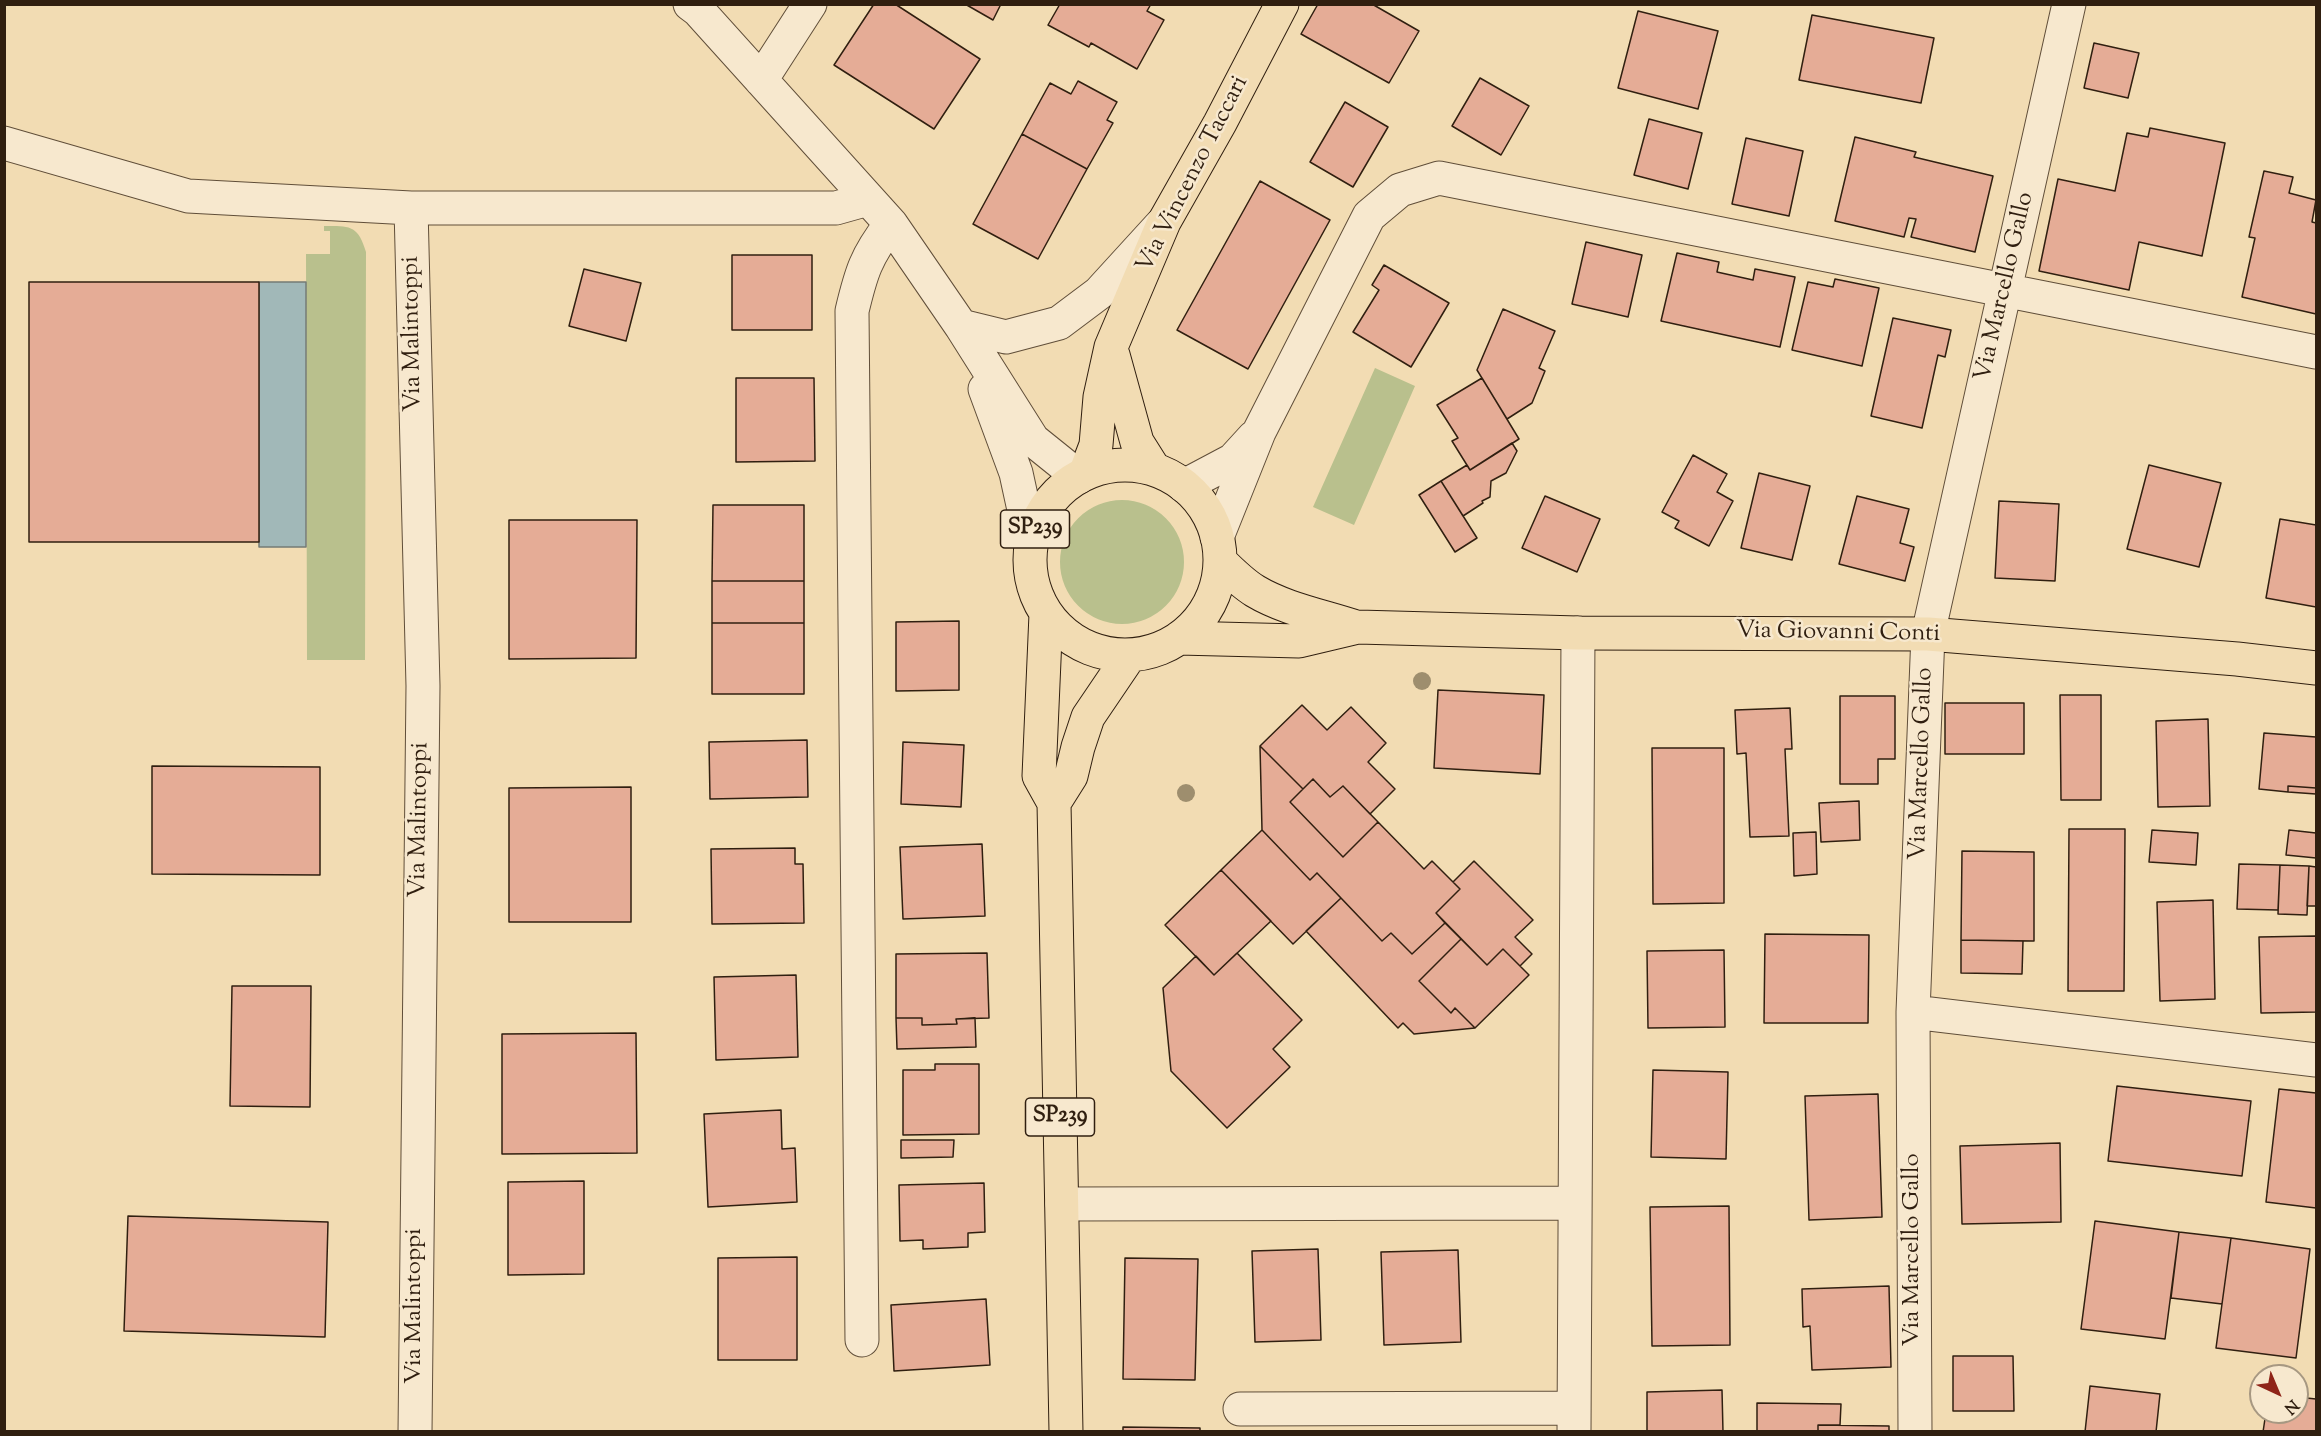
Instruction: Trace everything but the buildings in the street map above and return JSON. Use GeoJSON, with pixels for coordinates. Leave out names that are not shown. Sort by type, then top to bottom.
{"type":"FeatureCollection","features":[{"type":"Feature","properties":{"kind":"main road","name":"Via Vincenzo Taccari"},"geometry":{"type":"LineString","coordinates":[[1082,476],[1096,445],[1100,397],[1111,347],[1164,222],[1220,123],[1282,4]]}},
{"type":"Feature","properties":{"kind":"main road"},"geometry":{"type":"LineString","coordinates":[[1111,347],[1137,442],[1154,469]]}},
{"type":"Feature","properties":{"kind":"main road","name":"SP239"},"geometry":{"type":"LineString","coordinates":[[1112,466],[1140,466],[1154,469],[1185,486],[1209,514],[1219,549],[1219,576],[1209,605],[1179,639],[1164,647],[1130,655],[1111,654],[1092,649],[1074,641],[1046,614],[1031,579],[1031,542],[1043,511],[1053,498],[1082,476],[1112,466]]}},
{"type":"Feature","properties":{"kind":"main road","name":"Via Giovanni Conti"},"geometry":{"type":"LineString","coordinates":[[1219,549],[1241,581],[1257,592],[1287,605],[1358,627]]}},
{"type":"Feature","properties":{"kind":"main road","name":"SP239"},"geometry":{"type":"LineString","coordinates":[[1046,614],[1039,776],[1053,803],[1066,1431]]}},
{"type":"Feature","properties":{"kind":"main road","name":"Via Giovanni Conti"},"geometry":{"type":"LineString","coordinates":[[1179,639],[1299,641],[1358,627],[1578,633],[1928,634],[2225,658],[2316,668]]}},
{"type":"Feature","properties":{"kind":"main road"},"geometry":{"type":"LineString","coordinates":[[1053,803],[1071,776],[1088,717],[1130,655]]}},
{"type":"Feature","properties":{"kind":"street"},"geometry":{"type":"LineString","coordinates":[[690,4],[698,10],[891,224],[961,326],[1033,440],[1082,476]]}},
{"type":"Feature","properties":{"kind":"street"},"geometry":{"type":"LineString","coordinates":[[761,80],[810,4]]}},
{"type":"Feature","properties":{"kind":"street","name":"Via Marcello Gallo"},"geometry":{"type":"LineString","coordinates":[[1915,1431],[1913,1012],[1928,634],[2069,4]]}},
{"type":"Feature","properties":{"kind":"street"},"geometry":{"type":"LineString","coordinates":[[4,143],[188,196],[411,208],[836,208],[868,199]]}},
{"type":"Feature","properties":{"kind":"street"},"geometry":{"type":"LineString","coordinates":[[1219,549],[1259,432],[1369,216],[1400,190],[1439,178],[2316,352]]}},
{"type":"Feature","properties":{"kind":"street","name":"Via Malintoppi"},"geometry":{"type":"LineString","coordinates":[[411,208],[423,686],[415,1431]]}},
{"type":"Feature","properties":{"kind":"street"},"geometry":{"type":"LineString","coordinates":[[961,326],[1006,337],[1059,323],[1099,293],[1164,222]]}},
{"type":"Feature","properties":{"kind":"street"},"geometry":{"type":"LineString","coordinates":[[862,1340],[852,311],[862,270],[875,244],[891,224]]}},
{"type":"Feature","properties":{"kind":"street"},"geometry":{"type":"LineString","coordinates":[[961,326],[1016,473],[1031,542]]}},
{"type":"Feature","properties":{"kind":"street"},"geometry":{"type":"LineString","coordinates":[[1185,486],[1233,460],[1259,432]]}},
{"type":"Feature","properties":{"kind":"street"},"geometry":{"type":"LineString","coordinates":[[1240,1409],[1574,1420],[1573,1203],[1578,633]]}},
{"type":"Feature","properties":{"kind":"street"},"geometry":{"type":"LineString","coordinates":[[1913,1012],[2316,1060]]}},
{"type":"Feature","properties":{"kind":"street"},"geometry":{"type":"LineString","coordinates":[[1062,1204],[1573,1203]]}},
{"type":"Feature","properties":{"kind":"green space"},"geometry":{"type":"Polygon","coordinates":[[[324,226],[352,229],[360,237],[366,252],[365,660],[307,660],[306,254],[330,254],[330,231],[324,231],[324,226]]]}},
{"type":"Feature","properties":{"kind":"green space"},"geometry":{"type":"Polygon","coordinates":[[[1375,368],[1415,386],[1354,525],[1313,507],[1375,368]]]}},
{"type":"Feature","properties":{"kind":"green space"},"geometry":{"type":"Polygon","coordinates":[[[1122,500],[1146,505],[1166,518],[1179,538],[1184,562],[1179,586],[1166,606],[1146,619],[1122,624],[1098,619],[1078,606],[1065,586],[1060,562],[1065,538],[1078,518],[1098,505],[1122,500]]]}},
{"type":"Feature","properties":{"kind":"water"},"geometry":{"type":"Polygon","coordinates":[[[259,282],[306,282],[306,547],[259,547],[259,282]]]}}]}
